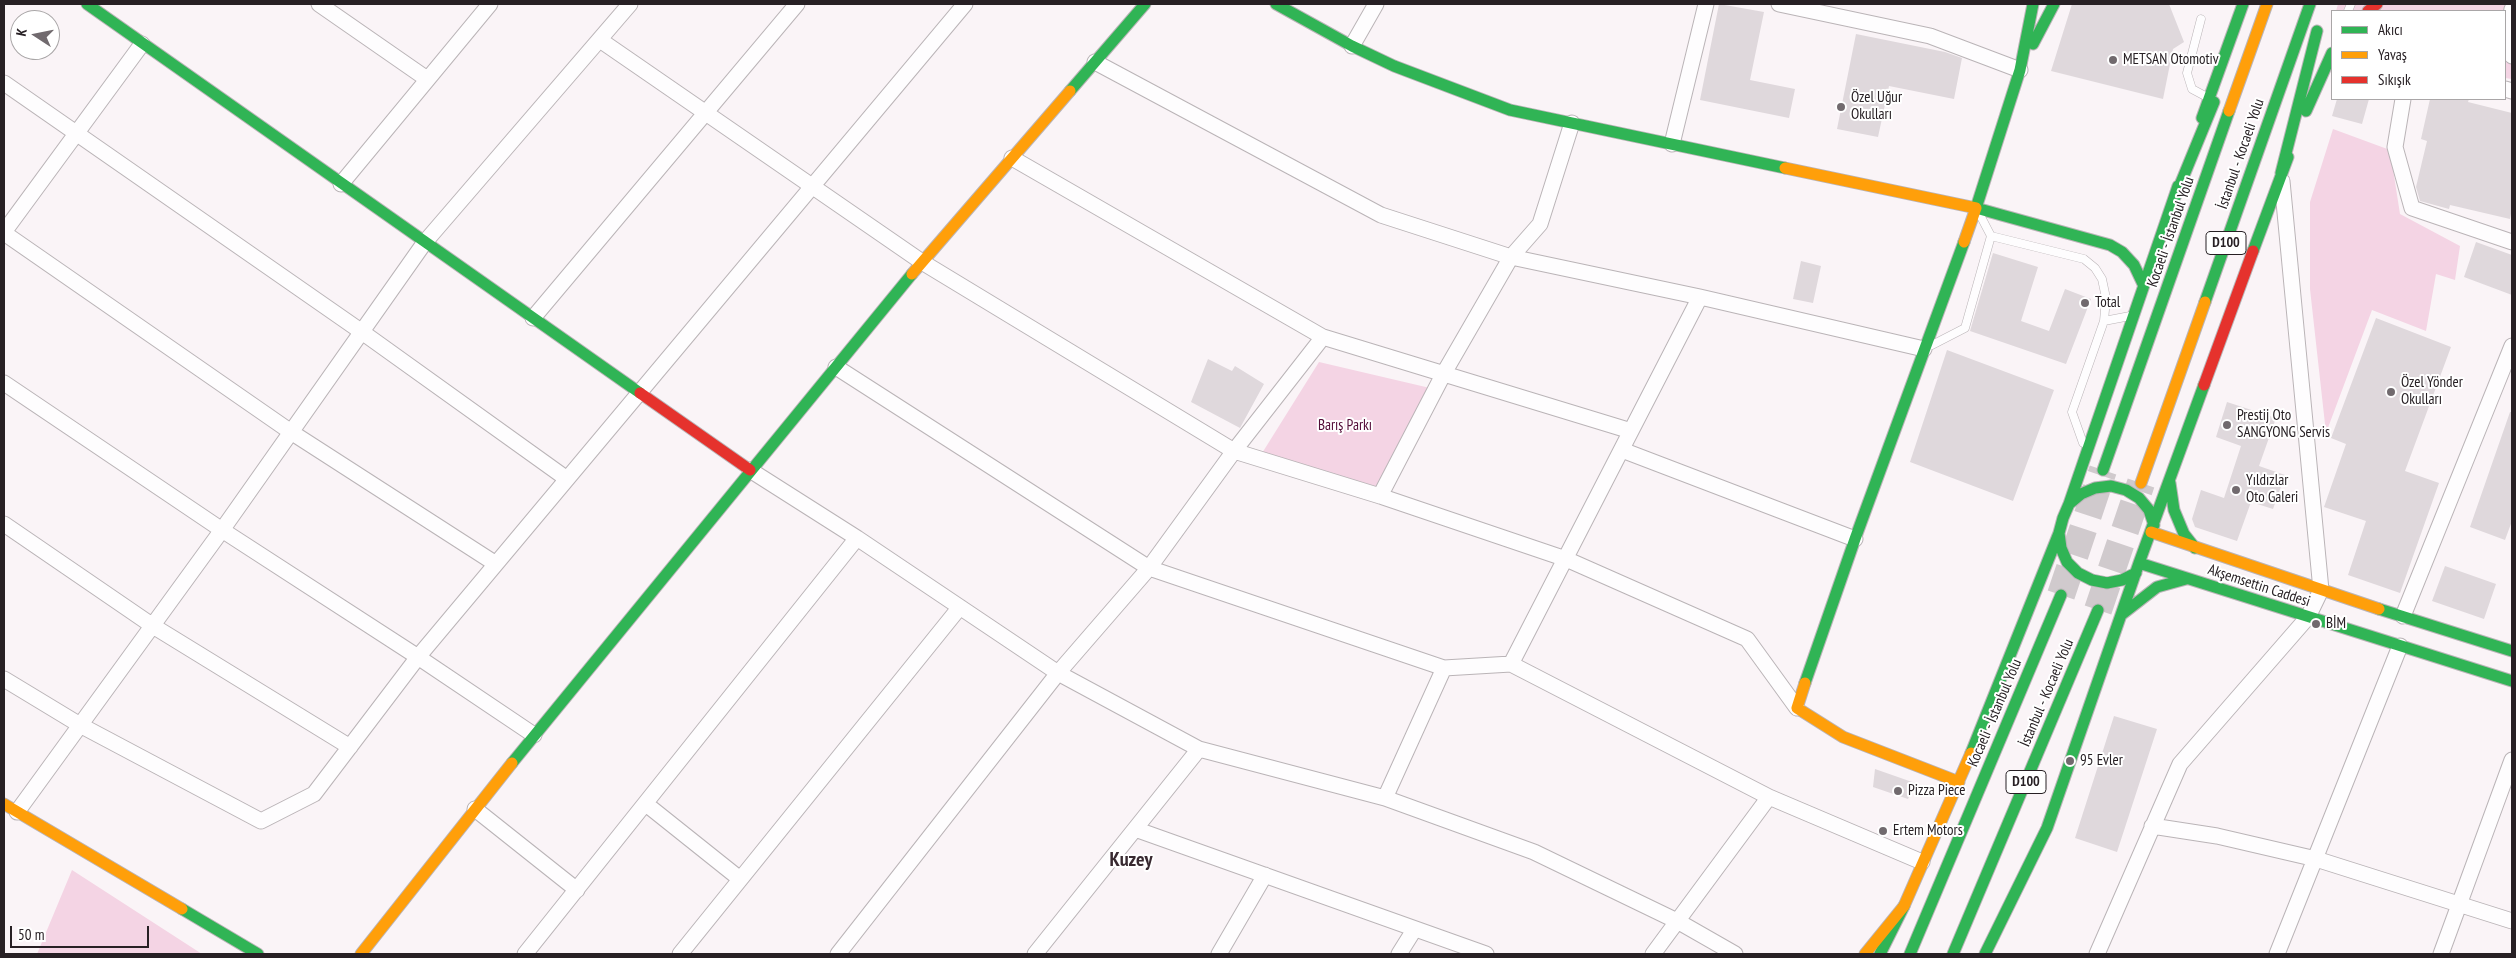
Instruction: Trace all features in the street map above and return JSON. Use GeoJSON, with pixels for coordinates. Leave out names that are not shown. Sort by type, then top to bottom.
{"type":"FeatureCollection","features":[{"type":"Feature","properties":{"kind":"main road"},"geometry":{"type":"LineString","coordinates":[[86,4],[750,470]]}},
{"type":"Feature","properties":{"kind":"main road"},"geometry":{"type":"LineString","coordinates":[[361,954],[534,735],[750,470],[922,262],[1144,4]]}},
{"type":"Feature","properties":{"kind":"main road"},"geometry":{"type":"LineString","coordinates":[[1276,4],[1352,46],[1394,66],[1510,110],[1976,208],[2110,245],[2122,252],[2134,265],[2143,284]]}},
{"type":"Feature","properties":{"kind":"main road"},"geometry":{"type":"LineString","coordinates":[[1959,782],[1843,738],[1797,708],[1855,539],[1976,208],[2020,70],[2033,4]]}},
{"type":"Feature","properties":{"kind":"main road"},"geometry":{"type":"LineString","coordinates":[[2020,70],[2054,4]]}},
{"type":"Feature","properties":{"kind":"main road"},"geometry":{"type":"LineString","coordinates":[[1880,954],[1904,906],[1959,782],[2059,533],[2143,284],[2243,4]]}},
{"type":"Feature","properties":{"kind":"main road"},"geometry":{"type":"LineString","coordinates":[[2172,202],[2255,4]]}},
{"type":"Feature","properties":{"kind":"main road","name":"Kocaeli - İstanbul Yolu"},"geometry":{"type":"LineString","coordinates":[[2103,470],[2267,4]]}},
{"type":"Feature","properties":{"kind":"main road","name":"İstanbul - Kocaeli Yolu"},"geometry":{"type":"LineString","coordinates":[[2141,483],[2310,4]]}},
{"type":"Feature","properties":{"kind":"main road"},"geometry":{"type":"LineString","coordinates":[[2281,173],[2320,22]]}},
{"type":"Feature","properties":{"kind":"main road"},"geometry":{"type":"LineString","coordinates":[[1985,954],[2046,828],[2120,616],[2281,173],[2330,60]]}},
{"type":"Feature","properties":{"kind":"main road"},"geometry":{"type":"LineString","coordinates":[[2170,481],[2174,510],[2184,534],[2195,548]]}},
{"type":"Feature","properties":{"kind":"main road"},"geometry":{"type":"LineString","coordinates":[[2069,504],[2081,494],[2095,488],[2110,486],[2126,490],[2139,498],[2149,510],[2153,528]]}},
{"type":"Feature","properties":{"kind":"main road","name":"Akşemsettin Caddesi"},"geometry":{"type":"LineString","coordinates":[[2153,528],[2195,548],[2512,651]]}},
{"type":"Feature","properties":{"kind":"main road"},"geometry":{"type":"LineString","coordinates":[[2059,533],[2061,548],[2067,562],[2078,573],[2092,580],[2107,583],[2122,580],[2138,568]]}},
{"type":"Feature","properties":{"kind":"main road","name":"Akşemsettin Caddesi"},"geometry":{"type":"LineString","coordinates":[[2138,568],[2186,578],[2512,681]]}},
{"type":"Feature","properties":{"kind":"main road"},"geometry":{"type":"LineString","coordinates":[[2120,616],[2157,587],[2186,578]]}},
{"type":"Feature","properties":{"kind":"main road","name":"Kocaeli - İstanbul Yolu"},"geometry":{"type":"LineString","coordinates":[[1910,954],[2061,595]]}},
{"type":"Feature","properties":{"kind":"main road","name":"İstanbul - Kocaeli Yolu"},"geometry":{"type":"LineString","coordinates":[[1953,954],[2098,610]]}},
{"type":"Feature","properties":{"kind":"main road"},"geometry":{"type":"LineString","coordinates":[[4,804],[258,954]]}},
{"type":"Feature","properties":{"kind":"main road"},"geometry":{"type":"LineString","coordinates":[[1865,954],[1904,906]]}},
{"type":"Feature","properties":{"kind":"street"},"geometry":{"type":"LineString","coordinates":[[319,4],[427,79]]}},
{"type":"Feature","properties":{"kind":"street"},"geometry":{"type":"LineString","coordinates":[[341,184],[490,4]]}},
{"type":"Feature","properties":{"kind":"street"},"geometry":{"type":"LineString","coordinates":[[17,812],[222,530],[425,242],[630,4]]}},
{"type":"Feature","properties":{"kind":"street"},"geometry":{"type":"LineString","coordinates":[[533,318],[797,4]]}},
{"type":"Feature","properties":{"kind":"street"},"geometry":{"type":"LineString","coordinates":[[4,679],[80,725],[261,821],[314,794],[418,657],[965,4]]}},
{"type":"Feature","properties":{"kind":"street"},"geometry":{"type":"LineString","coordinates":[[1352,46],[1376,4]]}},
{"type":"Feature","properties":{"kind":"street"},"geometry":{"type":"LineString","coordinates":[[1672,144],[1706,4]]}},
{"type":"Feature","properties":{"kind":"street"},"geometry":{"type":"LineString","coordinates":[[1779,4],[1930,36],[2020,70]]}},
{"type":"Feature","properties":{"kind":"street"},"geometry":{"type":"LineString","coordinates":[[2512,8],[2507,40],[2512,56]]}},
{"type":"Feature","properties":{"kind":"street"},"geometry":{"type":"LineString","coordinates":[[600,40],[812,188],[922,262],[1234,451],[1380,496],[1566,559],[1747,639],[1797,708]]}},
{"type":"Feature","properties":{"kind":"street"},"geometry":{"type":"LineString","coordinates":[[142,44],[4,232],[291,432],[496,564]]}},
{"type":"Feature","properties":{"kind":"street"},"geometry":{"type":"LineString","coordinates":[[1095,62],[1381,215],[1511,257],[1700,297],[1924,349]]}},
{"type":"Feature","properties":{"kind":"street"},"geometry":{"type":"LineString","coordinates":[[4,83],[362,332],[567,479]]}},
{"type":"Feature","properties":{"kind":"street"},"geometry":{"type":"LineString","coordinates":[[2403,100],[2395,147],[2412,208],[2512,242]]}},
{"type":"Feature","properties":{"kind":"street"},"geometry":{"type":"LineString","coordinates":[[1380,496],[1444,373],[1511,257],[1540,224],[1572,123]]}},
{"type":"Feature","properties":{"kind":"street"},"geometry":{"type":"LineString","coordinates":[[1012,158],[1323,337],[1631,431]]}},
{"type":"Feature","properties":{"kind":"street"},"geometry":{"type":"LineString","coordinates":[[2097,954],[2180,764],[2308,618],[2321,590],[2281,173]]}},
{"type":"Feature","properties":{"kind":"street"},"geometry":{"type":"LineString","coordinates":[[1510,664],[1700,297]]}},
{"type":"Feature","properties":{"kind":"street"},"geometry":{"type":"LineString","coordinates":[[838,954],[1058,673],[1149,568],[1234,451],[1323,337]]}},
{"type":"Feature","properties":{"kind":"street"},"geometry":{"type":"LineString","coordinates":[[2403,616],[2512,346]]}},
{"type":"Feature","properties":{"kind":"street"},"geometry":{"type":"LineString","coordinates":[[836,366],[1149,568],[1444,668],[1510,664],[1769,797],[1922,862]]}},
{"type":"Feature","properties":{"kind":"street"},"geometry":{"type":"LineString","coordinates":[[4,383],[222,530],[534,735]]}},
{"type":"Feature","properties":{"kind":"street"},"geometry":{"type":"LineString","coordinates":[[1622,450],[1855,539]]}},
{"type":"Feature","properties":{"kind":"street"},"geometry":{"type":"LineString","coordinates":[[750,470],[857,538],[1058,673],[1199,749],[1385,798],[1534,852],[1679,922],[1735,954]]}},
{"type":"Feature","properties":{"kind":"street"},"geometry":{"type":"LineString","coordinates":[[4,524],[153,626],[350,747]]}},
{"type":"Feature","properties":{"kind":"street"},"geometry":{"type":"LineString","coordinates":[[525,954],[857,538]]}},
{"type":"Feature","properties":{"kind":"street"},"geometry":{"type":"LineString","coordinates":[[680,954],[960,607]]}},
{"type":"Feature","properties":{"kind":"street"},"geometry":{"type":"LineString","coordinates":[[2278,954],[2400,646]]}},
{"type":"Feature","properties":{"kind":"street"},"geometry":{"type":"LineString","coordinates":[[1385,798],[1444,668]]}},
{"type":"Feature","properties":{"kind":"street"},"geometry":{"type":"LineString","coordinates":[[1035,954],[1199,749]]}},
{"type":"Feature","properties":{"kind":"street"},"geometry":{"type":"LineString","coordinates":[[2441,954],[2512,760]]}},
{"type":"Feature","properties":{"kind":"street"},"geometry":{"type":"LineString","coordinates":[[1654,954],[1769,797]]}},
{"type":"Feature","properties":{"kind":"street"},"geometry":{"type":"LineString","coordinates":[[646,804],[740,879]]}},
{"type":"Feature","properties":{"kind":"street"},"geometry":{"type":"LineString","coordinates":[[475,809],[576,890]]}},
{"type":"Feature","properties":{"kind":"street"},"geometry":{"type":"LineString","coordinates":[[2152,826],[2216,836],[2316,859],[2512,921]]}},
{"type":"Feature","properties":{"kind":"street"},"geometry":{"type":"LineString","coordinates":[[1135,830],[1486,954]]}},
{"type":"Feature","properties":{"kind":"street"},"geometry":{"type":"LineString","coordinates":[[1219,954],[1265,875]]}},
{"type":"Feature","properties":{"kind":"street"},"geometry":{"type":"LineString","coordinates":[[1399,954],[1414,930]]}},
{"type":"Feature","properties":{"kind":"lane"},"geometry":{"type":"LineString","coordinates":[[2201,20],[2187,73],[2192,89],[2209,98]]}},
{"type":"Feature","properties":{"kind":"lane"},"geometry":{"type":"LineString","coordinates":[[1924,349],[1965,328],[1991,236],[1976,208]]}},
{"type":"Feature","properties":{"kind":"lane"},"geometry":{"type":"LineString","coordinates":[[1991,236],[2084,259],[2102,279],[2106,298],[2104,321],[2072,412],[2086,449]]}},
{"type":"Feature","properties":{"kind":"lane"},"geometry":{"type":"LineString","coordinates":[[2104,321],[2132,316]]}},
{"type":"Feature","properties":{"kind":"green space"},"geometry":{"type":"Polygon","coordinates":[[[2338,4],[2512,4],[2512,79],[2506,78],[2506,10],[2336,10],[2338,4]]]}},
{"type":"Feature","properties":{"kind":"green space"},"geometry":{"type":"Polygon","coordinates":[[[2333,129],[2390,150],[2400,214],[2460,246],[2455,280],[2436,274],[2426,331],[2372,310],[2326,433],[2310,289],[2310,202],[2333,129]]]}},
{"type":"Feature","properties":{"kind":"green space","name":"Barış Parkı"},"geometry":{"type":"Polygon","coordinates":[[[1319,362],[1430,388],[1372,494],[1259,458],[1319,362]]]}},
{"type":"Feature","properties":{"kind":"green space"},"geometry":{"type":"Polygon","coordinates":[[[72,870],[202,954],[37,954],[72,870]]]}},
{"type":"Feature","properties":{"kind":"building"},"geometry":{"type":"Polygon","coordinates":[[[1719,4],[1764,12],[1750,80],[1795,89],[1789,118],[1700,100],[1719,4]]]}},
{"type":"Feature","properties":{"kind":"building","name":"METSAN Otomotiv"},"geometry":{"type":"Polygon","coordinates":[[[2072,4],[2169,4],[2184,42],[2173,49],[2163,99],[2051,71],[2072,4]]]}},
{"type":"Feature","properties":{"kind":"building","name":"Özel Uğur Okulları"},"geometry":{"type":"Polygon","coordinates":[[[1856,34],[1945,52],[1962,58],[1954,99],[1889,86],[1878,137],[1837,129],[1856,34]]]}},
{"type":"Feature","properties":{"kind":"building"},"geometry":{"type":"Polygon","coordinates":[[[2337,100],[2369,100],[2362,124],[2332,116],[2337,100]]]}},
{"type":"Feature","properties":{"kind":"building"},"geometry":{"type":"Polygon","coordinates":[[[2430,100],[2469,100],[2468,102],[2512,113],[2512,208],[2510,219],[2450,205],[2449,209],[2420,201],[2416,187],[2427,141],[2421,139],[2430,100]]]}},
{"type":"Feature","properties":{"kind":"building"},"geometry":{"type":"Polygon","coordinates":[[[2476,242],[2512,255],[2512,295],[2464,277],[2476,242]]]}},
{"type":"Feature","properties":{"kind":"building"},"geometry":{"type":"Polygon","coordinates":[[[1993,253],[2038,267],[2021,321],[2049,331],[2065,289],[2091,299],[2066,364],[1970,331],[1993,253]]]}},
{"type":"Feature","properties":{"kind":"building"},"geometry":{"type":"Polygon","coordinates":[[[1801,261],[1821,266],[1813,303],[1793,299],[1801,261]]]}},
{"type":"Feature","properties":{"kind":"building"},"geometry":{"type":"Polygon","coordinates":[[[2376,318],[2451,347],[2405,471],[2439,483],[2400,593],[2348,575],[2366,521],[2324,507],[2346,444],[2331,438],[2376,318]]]}},
{"type":"Feature","properties":{"kind":"building"},"geometry":{"type":"Polygon","coordinates":[[[1947,350],[2054,390],[2013,501],[1910,462],[1947,350]]]}},
{"type":"Feature","properties":{"kind":"building"},"geometry":{"type":"Polygon","coordinates":[[[1208,359],[1232,371],[1235,366],[1264,384],[1240,428],[1191,402],[1208,359]]]}},
{"type":"Feature","properties":{"kind":"building"},"geometry":{"type":"Polygon","coordinates":[[[2227,402],[2276,418],[2259,466],[2285,475],[2273,509],[2251,502],[2237,541],[2195,527],[2192,519],[2201,490],[2224,498],[2241,446],[2216,437],[2227,402]]]}},
{"type":"Feature","properties":{"kind":"building"},"geometry":{"type":"Polygon","coordinates":[[[2510,412],[2512,412],[2512,521],[2505,540],[2470,527],[2510,412]]]}},
{"type":"Feature","properties":{"kind":"building"},"geometry":{"type":"Polygon","coordinates":[[[2445,566],[2496,584],[2484,619],[2432,601],[2445,566]]]}},
{"type":"Feature","properties":{"kind":"building"},"geometry":{"type":"Polygon","coordinates":[[[2114,716],[2157,729],[2117,852],[2075,838],[2114,716]]]}},
{"type":"Feature","properties":{"kind":"building","name":"Pizza Piece"},"geometry":{"type":"Polygon","coordinates":[[[1875,769],[1915,783],[1908,799],[1873,787],[1875,769]]]}},
{"type":"Feature","properties":{"kind":"tunnel"},"geometry":{"type":"LineString","coordinates":[[2061,595],[2103,470]]}},
{"type":"Feature","properties":{"kind":"tunnel"},"geometry":{"type":"LineString","coordinates":[[2098,610],[2141,483]]}},
{"type":"Feature","properties":{"kind":"traffic: fast"},"geometry":{"type":"LineString","coordinates":[[87,4],[640,393]]}},
{"type":"Feature","properties":{"kind":"traffic: fast"},"geometry":{"type":"LineString","coordinates":[[1070,91],[1145,4]]}},
{"type":"Feature","properties":{"kind":"traffic: fast"},"geometry":{"type":"LineString","coordinates":[[1276,4],[1352,46],[1394,66],[1510,110],[1785,168]]}},
{"type":"Feature","properties":{"kind":"traffic: fast"},"geometry":{"type":"LineString","coordinates":[[2033,4],[2020,70],[1976,208],[2110,245],[2122,252],[2134,265],[2143,284]]}},
{"type":"Feature","properties":{"kind":"traffic: fast"},"geometry":{"type":"LineString","coordinates":[[2033,44],[2054,4]]}},
{"type":"Feature","properties":{"kind":"traffic: fast"},"geometry":{"type":"LineString","coordinates":[[2202,118],[2243,4]]}},
{"type":"Feature","properties":{"kind":"traffic: fast"},"geometry":{"type":"LineString","coordinates":[[2205,302],[2310,4]]}},
{"type":"Feature","properties":{"kind":"traffic: fast"},"geometry":{"type":"LineString","coordinates":[[2281,173],[2317,31]]}},
{"type":"Feature","properties":{"kind":"traffic: fast"},"geometry":{"type":"LineString","coordinates":[[2306,111],[2331,55]]}},
{"type":"Feature","properties":{"kind":"traffic: fast"},"geometry":{"type":"LineString","coordinates":[[2173,202],[2214,102]]}},
{"type":"Feature","properties":{"kind":"traffic: fast"},"geometry":{"type":"LineString","coordinates":[[2103,470],[2229,111]]}},
{"type":"Feature","properties":{"kind":"traffic: fast"},"geometry":{"type":"LineString","coordinates":[[2253,251],[2288,157]]}},
{"type":"Feature","properties":{"kind":"traffic: fast"},"geometry":{"type":"LineString","coordinates":[[2069,504],[2178,186]]}},
{"type":"Feature","properties":{"kind":"traffic: fast"},"geometry":{"type":"LineString","coordinates":[[1805,683],[1855,539],[1964,242]]}},
{"type":"Feature","properties":{"kind":"traffic: fast"},"geometry":{"type":"LineString","coordinates":[[512,763],[912,274]]}},
{"type":"Feature","properties":{"kind":"traffic: fast"},"geometry":{"type":"LineString","coordinates":[[1985,954],[2047,828],[2139,563],[2204,385]]}},
{"type":"Feature","properties":{"kind":"traffic: fast"},"geometry":{"type":"LineString","coordinates":[[2170,483],[2174,510],[2184,534],[2195,548]]}},
{"type":"Feature","properties":{"kind":"traffic: fast"},"geometry":{"type":"LineString","coordinates":[[2136,573],[2122,580],[2107,583],[2092,580],[2078,573],[2067,562],[2061,548],[2059,533],[2063,518],[2069,504],[2081,494],[2095,488],[2111,486],[2126,490],[2139,498],[2149,510],[2154,525]]}},
{"type":"Feature","properties":{"kind":"traffic: fast"},"geometry":{"type":"LineString","coordinates":[[1971,753],[2059,533]]}},
{"type":"Feature","properties":{"kind":"traffic: fast"},"geometry":{"type":"LineString","coordinates":[[2139,563],[2512,681]]}},
{"type":"Feature","properties":{"kind":"traffic: fast"},"geometry":{"type":"LineString","coordinates":[[2121,615],[2157,587],[2186,579]]}},
{"type":"Feature","properties":{"kind":"traffic: fast"},"geometry":{"type":"LineString","coordinates":[[1910,954],[2061,595]]}},
{"type":"Feature","properties":{"kind":"traffic: fast"},"geometry":{"type":"LineString","coordinates":[[2379,609],[2512,651]]}},
{"type":"Feature","properties":{"kind":"traffic: fast"},"geometry":{"type":"LineString","coordinates":[[1953,954],[2098,610]]}},
{"type":"Feature","properties":{"kind":"traffic: fast"},"geometry":{"type":"LineString","coordinates":[[1880,954],[1904,906]]}},
{"type":"Feature","properties":{"kind":"traffic: fast"},"geometry":{"type":"LineString","coordinates":[[182,909],[258,954]]}},
{"type":"Feature","properties":{"kind":"traffic: slow"},"geometry":{"type":"LineString","coordinates":[[2229,111],[2267,4]]}},
{"type":"Feature","properties":{"kind":"traffic: slow"},"geometry":{"type":"LineString","coordinates":[[912,274],[1070,91]]}},
{"type":"Feature","properties":{"kind":"traffic: slow"},"geometry":{"type":"LineString","coordinates":[[1785,168],[1976,208],[1964,242]]}},
{"type":"Feature","properties":{"kind":"traffic: slow"},"geometry":{"type":"LineString","coordinates":[[2141,483],[2205,302]]}},
{"type":"Feature","properties":{"kind":"traffic: slow"},"geometry":{"type":"LineString","coordinates":[[2151,532],[2379,609]]}},
{"type":"Feature","properties":{"kind":"traffic: slow"},"geometry":{"type":"LineString","coordinates":[[1805,683],[1797,708],[1843,737],[1959,782]]}},
{"type":"Feature","properties":{"kind":"traffic: slow"},"geometry":{"type":"LineString","coordinates":[[1865,954],[1904,906],[1971,753]]}},
{"type":"Feature","properties":{"kind":"traffic: slow"},"geometry":{"type":"LineString","coordinates":[[361,954],[512,763]]}},
{"type":"Feature","properties":{"kind":"traffic: slow"},"geometry":{"type":"LineString","coordinates":[[4,804],[182,909]]}},
{"type":"Feature","properties":{"kind":"traffic: jam"},"geometry":{"type":"LineString","coordinates":[[2369,10],[2377,4]]}},
{"type":"Feature","properties":{"kind":"traffic: jam"},"geometry":{"type":"LineString","coordinates":[[2204,385],[2253,251]]}},
{"type":"Feature","properties":{"kind":"traffic: jam"},"geometry":{"type":"LineString","coordinates":[[640,393],[750,470]]}},
{"type":"Feature","properties":{"kind":"place","name":"METSAN Otomotiv"},"geometry":{"type":"Point","coordinates":[2113,60]}},
{"type":"Feature","properties":{"kind":"place","name":"Özel Uğur Okulları"},"geometry":{"type":"Point","coordinates":[1841,107]}},
{"type":"Feature","properties":{"kind":"place","name":"Total"},"geometry":{"type":"Point","coordinates":[2085,303]}},
{"type":"Feature","properties":{"kind":"place","name":"Özel Yönder Okulları"},"geometry":{"type":"Point","coordinates":[2391,392]}},
{"type":"Feature","properties":{"kind":"place","name":"Prestij Oto SANGYONG Servis"},"geometry":{"type":"Point","coordinates":[2227,425]}},
{"type":"Feature","properties":{"kind":"place","name":"Yıldızlar Oto Galeri"},"geometry":{"type":"Point","coordinates":[2236,490]}},
{"type":"Feature","properties":{"kind":"place","name":"BİM"},"geometry":{"type":"Point","coordinates":[2316,624]}},
{"type":"Feature","properties":{"kind":"place","name":"95 Evler"},"geometry":{"type":"Point","coordinates":[2070,761]}},
{"type":"Feature","properties":{"kind":"place","name":"Pizza Piece"},"geometry":{"type":"Point","coordinates":[1898,791]}},
{"type":"Feature","properties":{"kind":"place","name":"Ertem Motors"},"geometry":{"type":"Point","coordinates":[1883,831]}},
{"type":"Feature","properties":{"kind":"district","name":"Kuzey"},"geometry":{"type":"Point","coordinates":[1131,860]}}]}
